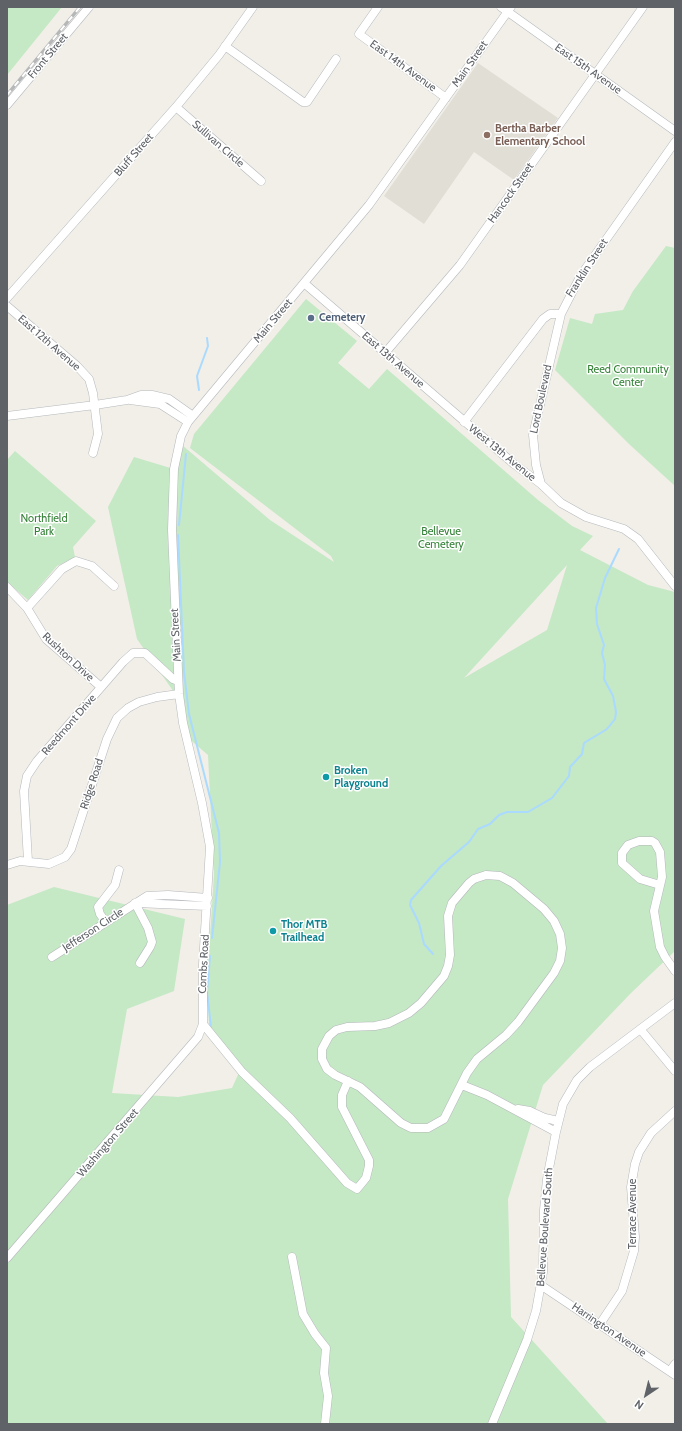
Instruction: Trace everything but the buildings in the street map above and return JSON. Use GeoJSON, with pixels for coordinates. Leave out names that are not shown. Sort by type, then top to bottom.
{"type":"FeatureCollection","features":[{"type":"Feature","properties":{"kind":"street","name":"Front Street"},"geometry":{"type":"LineString","coordinates":[[7,105],[89,7]]}},
{"type":"Feature","properties":{"kind":"street","name":"Bluff Street"},"geometry":{"type":"LineString","coordinates":[[7,298],[176,107],[225,46],[253,7]]}},
{"type":"Feature","properties":{"kind":"street","name":"East 14th Avenue"},"geometry":{"type":"LineString","coordinates":[[378,7],[358,34],[446,98]]}},
{"type":"Feature","properties":{"kind":"street","name":"Hancock Street"},"geometry":{"type":"LineString","coordinates":[[385,353],[460,265],[643,7]]}},
{"type":"Feature","properties":{"kind":"street","name":"East 15th Avenue"},"geometry":{"type":"LineString","coordinates":[[507,8],[595,74],[675,131]]}},
{"type":"Feature","properties":{"kind":"street","name":"Main Street"},"geometry":{"type":"LineString","coordinates":[[178,681],[172,540],[172,491],[179,445],[191,419],[369,205],[446,98],[507,8]]}},
{"type":"Feature","properties":{"kind":"street"},"geometry":{"type":"LineString","coordinates":[[225,46],[303,102],[307,102],[336,59]]}},
{"type":"Feature","properties":{"kind":"street","name":"Sullivan Circle"},"geometry":{"type":"LineString","coordinates":[[176,107],[261,181]]}},
{"type":"Feature","properties":{"kind":"street","name":"Franklin Street"},"geometry":{"type":"LineString","coordinates":[[561,314],[581,275],[675,142]]}},
{"type":"Feature","properties":{"kind":"street","name":"East 13th Avenue"},"geometry":{"type":"LineString","coordinates":[[304,284],[464,422]]}},
{"type":"Feature","properties":{"kind":"street","name":"East 12th Avenue"},"geometry":{"type":"LineString","coordinates":[[7,306],[83,373],[91,385],[98,434],[93,453]]}},
{"type":"Feature","properties":{"kind":"street"},"geometry":{"type":"LineString","coordinates":[[464,422],[543,319],[550,314],[561,314]]}},
{"type":"Feature","properties":{"kind":"street","name":"Lord Boulevard"},"geometry":{"type":"LineString","coordinates":[[541,484],[535,459],[533,435],[561,314]]}},
{"type":"Feature","properties":{"kind":"street"},"geometry":{"type":"LineString","coordinates":[[7,416],[127,400],[141,395],[160,396],[169,399],[191,419]]}},
{"type":"Feature","properties":{"kind":"street","name":"West 13th Avenue"},"geometry":{"type":"LineString","coordinates":[[464,422],[514,464],[541,484]]}},
{"type":"Feature","properties":{"kind":"street"},"geometry":{"type":"LineString","coordinates":[[541,484],[561,503],[579,514],[615,525],[632,534],[645,546],[675,586]]}},
{"type":"Feature","properties":{"kind":"street"},"geometry":{"type":"LineString","coordinates":[[27,608],[62,569],[76,561],[92,566],[114,586]]}},
{"type":"Feature","properties":{"kind":"street","name":"Rushton Drive"},"geometry":{"type":"LineString","coordinates":[[7,587],[27,608],[46,639],[101,687]]}},
{"type":"Feature","properties":{"kind":"street","name":"Reedmont Drive"},"geometry":{"type":"LineString","coordinates":[[28,861],[23,798],[27,776],[37,761],[127,658],[137,652],[148,655],[173,679],[178,681]]}},
{"type":"Feature","properties":{"kind":"street","name":"Combs Road"},"geometry":{"type":"LineString","coordinates":[[178,681],[183,722],[208,833],[210,858],[203,964],[203,1024]]}},
{"type":"Feature","properties":{"kind":"street","name":"Ridge Road"},"geometry":{"type":"LineString","coordinates":[[7,865],[14,861],[49,864],[61,860],[68,853],[107,739],[117,718],[128,708],[139,702],[157,697],[179,694]]}},
{"type":"Feature","properties":{"kind":"street"},"geometry":{"type":"LineString","coordinates":[[660,885],[640,879],[622,863],[622,854],[628,845],[646,840],[656,843],[660,852],[662,869],[660,885],[654,911],[660,947],[664,957],[675,971]]}},
{"type":"Feature","properties":{"kind":"street"},"geometry":{"type":"LineString","coordinates":[[105,921],[100,914],[98,907],[115,885],[119,870]]}},
{"type":"Feature","properties":{"kind":"street"},"geometry":{"type":"LineString","coordinates":[[493,875],[513,883],[547,913],[560,934],[562,956],[554,973],[518,1022],[506,1035],[482,1053],[472,1066],[462,1085],[444,1118],[435,1125],[416,1129],[401,1123],[364,1091],[331,1072],[324,1064],[321,1054],[326,1040],[332,1032],[341,1028],[389,1023],[402,1017],[418,1006],[444,976],[448,966],[450,955],[448,916],[452,903],[462,890],[474,879],[493,875]]}},
{"type":"Feature","properties":{"kind":"street","name":"Jefferson Circle"},"geometry":{"type":"LineString","coordinates":[[52,957],[105,921],[147,896],[155,894],[208,902]]}},
{"type":"Feature","properties":{"kind":"street"},"geometry":{"type":"LineString","coordinates":[[135,903],[151,935],[150,947],[140,963]]}},
{"type":"Feature","properties":{"kind":"street","name":"Bellevue Boulevard South"},"geometry":{"type":"LineString","coordinates":[[492,1424],[527,1340],[542,1286],[545,1256],[545,1196],[558,1121],[567,1096],[582,1074],[675,1003]]}},
{"type":"Feature","properties":{"kind":"street"},"geometry":{"type":"LineString","coordinates":[[203,1024],[242,1072],[290,1118],[347,1183],[356,1189],[366,1178],[369,1160],[342,1107],[342,1095],[348,1081]]}},
{"type":"Feature","properties":{"kind":"street","name":"Washington Street"},"geometry":{"type":"LineString","coordinates":[[7,1258],[193,1043],[198,1037],[203,1024]]}},
{"type":"Feature","properties":{"kind":"street"},"geometry":{"type":"LineString","coordinates":[[641,1030],[675,1071]]}},
{"type":"Feature","properties":{"kind":"street"},"geometry":{"type":"LineString","coordinates":[[462,1085],[511,1108],[556,1132]]}},
{"type":"Feature","properties":{"kind":"street"},"geometry":{"type":"LineString","coordinates":[[511,1108],[530,1111],[545,1118],[558,1121]]}},
{"type":"Feature","properties":{"kind":"street","name":"Terrace Avenue"},"geometry":{"type":"LineString","coordinates":[[600,1324],[622,1291],[634,1251],[635,1237],[631,1193],[632,1177],[639,1152],[658,1124],[675,1111]]}},
{"type":"Feature","properties":{"kind":"street"},"geometry":{"type":"LineString","coordinates":[[292,1257],[303,1314],[315,1334],[326,1348],[324,1373],[328,1396],[327,1422]]}},
{"type":"Feature","properties":{"kind":"street","name":"Harrington Avenue"},"geometry":{"type":"LineString","coordinates":[[542,1286],[672,1373]]}},
{"type":"Feature","properties":{"kind":"street"},"geometry":{"type":"LineString","coordinates":[[672,1373],[675,1364]]}},
{"type":"Feature","properties":{"kind":"shaded area","name":"Bertha Barber Elementary School"},"geometry":{"type":"Polygon","coordinates":[[[478,63],[558,118],[514,180],[474,152],[424,224],[384,196],[478,63]]]}},
{"type":"Feature","properties":{"kind":"green space"},"geometry":{"type":"Polygon","coordinates":[[[7,7],[62,7],[7,75],[7,7]]]}},
{"type":"Feature","properties":{"kind":"green space","name":"Reed Community Center"},"geometry":{"type":"Polygon","coordinates":[[[666,246],[675,248],[675,486],[629,444],[555,370],[570,318],[592,324],[595,314],[623,310],[633,291],[666,246]]]}},
{"type":"Feature","properties":{"kind":"green space","name":"Bellevue Cemetery"},"geometry":{"type":"Polygon","coordinates":[[[306,299],[357,341],[338,363],[369,389],[387,369],[538,500],[572,526],[593,536],[580,550],[648,585],[675,592],[675,951],[630,994],[543,1085],[508,1199],[511,1317],[608,1424],[7,1424],[7,905],[54,887],[185,919],[174,991],[127,1009],[112,1093],[178,1097],[232,1088],[242,1066],[209,1026],[207,982],[214,875],[208,755],[187,737],[185,708],[137,639],[108,507],[134,457],[177,470],[182,445],[270,520],[334,562],[331,556],[190,448],[194,434],[306,299]],[[567,565],[464,678],[547,630],[567,565]]]}},
{"type":"Feature","properties":{"kind":"green space","name":"Northfield Park"},"geometry":{"type":"Polygon","coordinates":[[[15,451],[96,521],[73,547],[75,557],[57,566],[28,600],[7,582],[7,460],[15,451]]]}},
{"type":"Feature","properties":{"kind":"waterway"},"geometry":{"type":"LineString","coordinates":[[199,390],[197,376],[208,346],[207,338]]}},
{"type":"Feature","properties":{"kind":"waterway"},"geometry":{"type":"LineString","coordinates":[[179,525],[186,454]]}},
{"type":"Feature","properties":{"kind":"waterway"},"geometry":{"type":"LineString","coordinates":[[178,535],[184,672],[189,714],[219,833],[220,862],[212,938]]}},
{"type":"Feature","properties":{"kind":"waterway"},"geometry":{"type":"LineString","coordinates":[[433,954],[424,944],[419,923],[410,905],[411,900],[441,866],[469,842],[478,829],[490,824],[499,815],[507,812],[528,812],[552,798],[569,776],[570,767],[582,754],[584,743],[607,729],[615,719],[616,712],[613,696],[604,679],[605,665],[602,653],[604,645],[597,624],[596,608],[605,578],[619,549]]}},
{"type":"Feature","properties":{"kind":"waterway"},"geometry":{"type":"LineString","coordinates":[[210,956],[207,992],[211,1027]]}},
{"type":"Feature","properties":{"kind":"railway"},"geometry":{"type":"LineString","coordinates":[[7,95],[80,7]]}},
{"type":"Feature","properties":{"kind":"place","name":"Bertha Barber Elementary School"},"geometry":{"type":"Point","coordinates":[487,135]}},
{"type":"Feature","properties":{"kind":"place","name":"Cemetery"},"geometry":{"type":"Point","coordinates":[311,318]}},
{"type":"Feature","properties":{"kind":"place","name":"Broken Playground"},"geometry":{"type":"Point","coordinates":[326,777]}},
{"type":"Feature","properties":{"kind":"place","name":"Thor MTB Trailhead"},"geometry":{"type":"Point","coordinates":[273,931]}}]}
